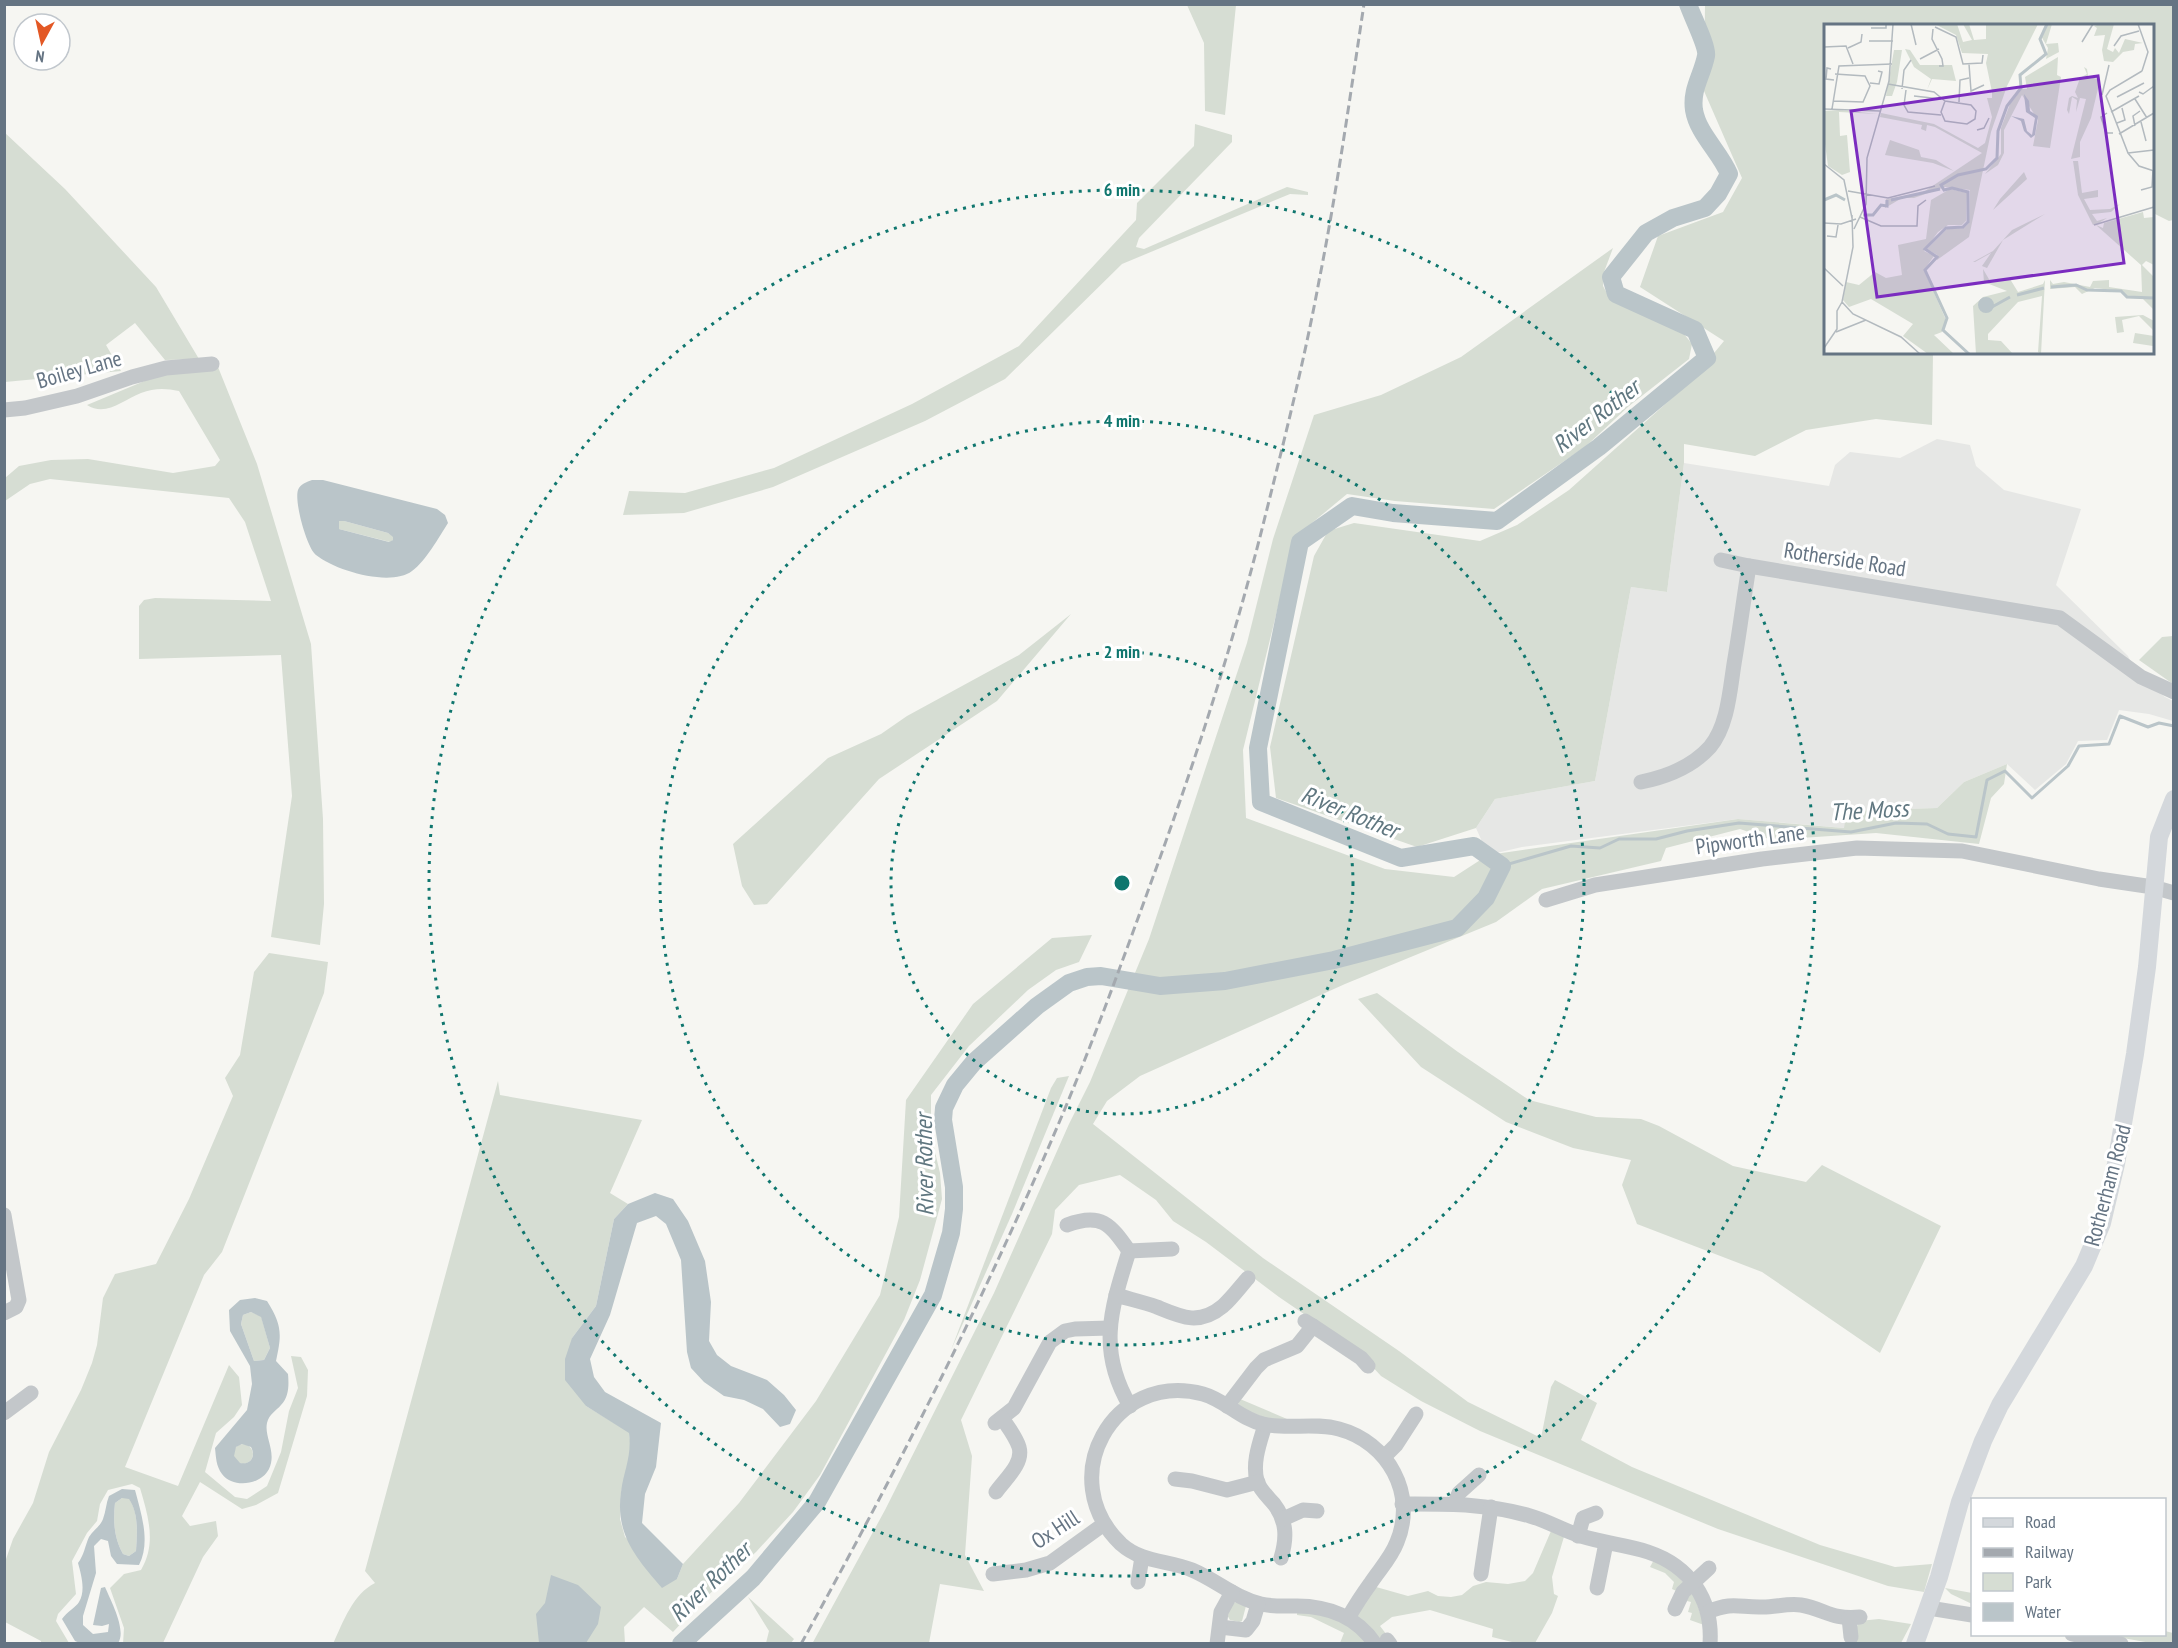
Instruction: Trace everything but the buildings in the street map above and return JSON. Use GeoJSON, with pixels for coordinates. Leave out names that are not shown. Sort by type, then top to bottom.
{"type":"FeatureCollection","features":[{"type":"Feature","properties":{"kind":"main road","name":"Rotherham Road"},"geometry":{"type":"LineString","coordinates":[[1915,1644],[1929,1608],[1960,1502],[1983,1441],[2011,1385],[2084,1266],[2102,1223],[2125,1120],[2144,992],[2159,837],[2174,799]]}},
{"type":"Feature","properties":{"kind":"street","name":"Boiley Lane"},"geometry":{"type":"LineString","coordinates":[[4,410],[25,408],[77,396],[166,368],[212,364]]}},
{"type":"Feature","properties":{"kind":"street"},"geometry":{"type":"LineString","coordinates":[[1721,560],[1749,566]]}},
{"type":"Feature","properties":{"kind":"street","name":"Rotherside Road"},"geometry":{"type":"LineString","coordinates":[[1641,782],[1656,779],[1684,767],[1710,747],[1715,738],[1725,714],[1749,566],[2060,618],[2141,676],[2174,693]]}},
{"type":"Feature","properties":{"kind":"street","name":"Pipworth Lane"},"geometry":{"type":"LineString","coordinates":[[1546,900],[1595,885],[1762,859],[1857,848],[1962,851],[2099,879],[2153,887],[2174,894]]}},
{"type":"Feature","properties":{"kind":"street"},"geometry":{"type":"LineString","coordinates":[[4,1215],[19,1300],[16,1307],[4,1312]]}},
{"type":"Feature","properties":{"kind":"street"},"geometry":{"type":"LineString","coordinates":[[1067,1225],[1089,1220],[1104,1222],[1113,1229],[1129,1251]]}},
{"type":"Feature","properties":{"kind":"street"},"geometry":{"type":"LineString","coordinates":[[1129,1251],[1172,1249]]}},
{"type":"Feature","properties":{"kind":"street"},"geometry":{"type":"LineString","coordinates":[[1129,1251],[1116,1295],[1110,1328],[1113,1368],[1131,1406]]}},
{"type":"Feature","properties":{"kind":"street"},"geometry":{"type":"LineString","coordinates":[[1116,1295],[1159,1308],[1178,1317],[1193,1318],[1206,1315],[1223,1305],[1248,1278]]}},
{"type":"Feature","properties":{"kind":"street"},"geometry":{"type":"LineString","coordinates":[[1227,1406],[1264,1360],[1297,1346],[1309,1324],[1361,1358],[1368,1366]]}},
{"type":"Feature","properties":{"kind":"street"},"geometry":{"type":"LineString","coordinates":[[996,1492],[1017,1464],[1020,1454],[1019,1447],[999,1421],[1014,1408],[1050,1342],[1065,1331],[1110,1328]]}},
{"type":"Feature","properties":{"kind":"street"},"geometry":{"type":"LineString","coordinates":[[1348,1618],[1398,1541],[1403,1516],[1401,1488],[1385,1456],[1367,1442],[1347,1431],[1314,1425],[1282,1428],[1265,1425],[1241,1416],[1209,1396],[1182,1391],[1163,1392],[1142,1400],[1131,1406],[1111,1424],[1094,1456],[1092,1494],[1104,1524],[1123,1546],[1142,1557],[1190,1569],[1245,1600],[1278,1607],[1318,1607],[1348,1618],[1370,1636],[1384,1642]]}},
{"type":"Feature","properties":{"kind":"street"},"geometry":{"type":"LineString","coordinates":[[4,1413],[31,1393]]}},
{"type":"Feature","properties":{"kind":"street"},"geometry":{"type":"LineString","coordinates":[[1385,1456],[1396,1445],[1416,1414]]}},
{"type":"Feature","properties":{"kind":"street"},"geometry":{"type":"LineString","coordinates":[[1265,1425],[1256,1460],[1258,1482],[1283,1519],[1286,1534],[1281,1558]]}},
{"type":"Feature","properties":{"kind":"street"},"geometry":{"type":"LineString","coordinates":[[1455,1503],[1459,1493],[1479,1475]]}},
{"type":"Feature","properties":{"kind":"street"},"geometry":{"type":"LineString","coordinates":[[1175,1479],[1192,1480],[1227,1490],[1258,1482]]}},
{"type":"Feature","properties":{"kind":"street"},"geometry":{"type":"LineString","coordinates":[[1402,1504],[1455,1503],[1491,1507],[1550,1522],[1578,1536],[1640,1550],[1660,1557],[1684,1573],[1694,1583],[1708,1612],[1710,1644]]}},
{"type":"Feature","properties":{"kind":"street"},"geometry":{"type":"LineString","coordinates":[[1480,1574],[1491,1507]]}},
{"type":"Feature","properties":{"kind":"street"},"geometry":{"type":"LineString","coordinates":[[1283,1519],[1303,1510],[1317,1511]]}},
{"type":"Feature","properties":{"kind":"street"},"geometry":{"type":"LineString","coordinates":[[1578,1536],[1583,1518],[1596,1513]]}},
{"type":"Feature","properties":{"kind":"street","name":"Ox Hill"},"geometry":{"type":"LineString","coordinates":[[993,1574],[1026,1570],[1050,1563],[1104,1524]]}},
{"type":"Feature","properties":{"kind":"street"},"geometry":{"type":"LineString","coordinates":[[1597,1588],[1606,1543]]}},
{"type":"Feature","properties":{"kind":"street"},"geometry":{"type":"LineString","coordinates":[[1138,1582],[1142,1557]]}},
{"type":"Feature","properties":{"kind":"street"},"geometry":{"type":"LineString","coordinates":[[1675,1609],[1683,1592],[1709,1568]]}},
{"type":"Feature","properties":{"kind":"street"},"geometry":{"type":"LineString","coordinates":[[1217,1644],[1221,1612],[1232,1592]]}},
{"type":"Feature","properties":{"kind":"street"},"geometry":{"type":"LineString","coordinates":[[1220,1627],[1246,1630],[1253,1621],[1258,1604]]}},
{"type":"Feature","properties":{"kind":"street"},"geometry":{"type":"LineString","coordinates":[[1708,1612],[1732,1604],[1761,1607],[1804,1605],[1827,1615],[1854,1618],[1851,1637]]}},
{"type":"Feature","properties":{"kind":"street"},"geometry":{"type":"LineString","coordinates":[[1929,1608],[1971,1615]]}},
{"type":"Feature","properties":{"kind":"street"},"geometry":{"type":"LineString","coordinates":[[2077,1636],[2121,1644]]}},
{"type":"Feature","properties":{"kind":"shaded area"},"geometry":{"type":"Polygon","coordinates":[[[1937,439],[1970,445],[1976,466],[2004,490],[2081,509],[2056,585],[2128,656],[2137,675],[2173,701],[2173,721],[2149,714],[2119,710],[2107,740],[2078,741],[2066,764],[2035,790],[2007,764],[1964,782],[1937,808],[1848,811],[1845,828],[1738,819],[1522,847],[1488,855],[1476,828],[1495,799],[1595,781],[1631,587],[1667,592],[1684,463],[1829,486],[1835,465],[1850,452],[1900,458],[1937,439]]]}},
{"type":"Feature","properties":{"kind":"green space"},"geometry":{"type":"Polygon","coordinates":[[[1187,5],[1236,5],[1225,115],[1205,111],[1204,43],[1187,5]]]}},
{"type":"Feature","properties":{"kind":"green space"},"geometry":{"type":"Polygon","coordinates":[[[1705,5],[2173,5],[2173,220],[2169,221],[2154,214],[2154,24],[1824,24],[1824,354],[1933,354],[1932,425],[1876,419],[1806,430],[1755,456],[1684,444],[1684,463],[1667,592],[1631,587],[1595,781],[1495,799],[1476,828],[1417,847],[1276,798],[1270,747],[1314,556],[1328,531],[1354,523],[1480,541],[1517,525],[1569,490],[1690,382],[1724,341],[1640,287],[1658,236],[1723,212],[1742,178],[1704,91],[1705,5]]]}},
{"type":"Feature","properties":{"kind":"green space"},"geometry":{"type":"Polygon","coordinates":[[[1195,124],[1232,135],[1232,142],[1139,238],[1136,247],[1144,249],[1287,187],[1308,192],[1308,195],[1290,194],[1122,264],[1005,379],[925,421],[773,487],[684,513],[623,515],[629,491],[685,493],[774,468],[912,404],[1019,346],[1136,220],[1137,203],[1194,146],[1195,124]]]}},
{"type":"Feature","properties":{"kind":"green space"},"geometry":{"type":"Polygon","coordinates":[[[4,132],[65,189],[156,287],[199,359],[165,360],[135,323],[106,345],[121,371],[5,382],[4,132]]]}},
{"type":"Feature","properties":{"kind":"green space"},"geometry":{"type":"Polygon","coordinates":[[[1613,248],[1604,272],[1603,286],[1610,299],[1684,334],[1692,344],[1689,359],[1629,406],[1585,447],[1494,509],[1395,501],[1347,494],[1295,537],[1243,750],[1246,818],[1385,869],[1454,877],[1488,855],[1738,819],[1844,828],[1847,811],[1937,808],[1964,782],[2007,764],[2004,784],[1991,798],[1979,844],[1876,833],[1772,840],[1740,829],[1666,848],[1661,861],[1542,889],[1496,922],[1345,984],[1140,1076],[1107,1101],[1093,1124],[1263,1258],[1399,1351],[1468,1402],[1541,1438],[1551,1387],[1555,1380],[1597,1403],[1581,1440],[1632,1467],[1820,1545],[1895,1567],[1932,1564],[1924,1592],[1888,1586],[1718,1529],[1480,1431],[1421,1401],[1381,1376],[1358,1351],[1173,1221],[1156,1200],[1120,1175],[1079,1185],[1055,1210],[1052,1234],[961,1420],[972,1456],[965,1555],[984,1591],[940,1584],[929,1643],[812,1644],[885,1510],[994,1293],[1090,1082],[1149,939],[1247,643],[1273,539],[1314,415],[1381,395],[1461,357],[1613,248]]]}},
{"type":"Feature","properties":{"kind":"green space"},"geometry":{"type":"Polygon","coordinates":[[[218,367],[257,464],[311,644],[323,819],[324,904],[320,945],[271,937],[292,796],[281,655],[139,659],[139,606],[144,600],[155,598],[271,601],[245,522],[229,498],[50,479],[30,484],[5,501],[5,478],[19,466],[51,460],[88,459],[173,473],[215,466],[220,460],[179,391],[150,390],[108,408],[94,408],[87,405],[166,372],[218,367]]]}},
{"type":"Feature","properties":{"kind":"green space"},"geometry":{"type":"Polygon","coordinates":[[[339,521],[388,533],[394,537],[390,542],[339,529],[339,521]]]}},
{"type":"Feature","properties":{"kind":"green space"},"geometry":{"type":"Polygon","coordinates":[[[1071,614],[997,701],[879,779],[767,904],[754,905],[742,886],[733,844],[828,758],[881,734],[907,716],[1019,655],[1071,614]]]}},
{"type":"Feature","properties":{"kind":"green space"},"geometry":{"type":"Polygon","coordinates":[[[2173,636],[2173,684],[2139,660],[2162,637],[2173,636]]]}},
{"type":"Feature","properties":{"kind":"green space"},"geometry":{"type":"Polygon","coordinates":[[[1092,935],[1079,962],[1056,970],[1028,990],[969,1046],[931,1095],[931,1135],[940,1173],[942,1199],[920,1280],[904,1320],[820,1475],[793,1512],[756,1552],[705,1598],[673,1632],[644,1607],[624,1627],[625,1643],[333,1644],[355,1601],[375,1583],[365,1571],[498,1081],[500,1095],[642,1120],[610,1193],[628,1204],[614,1219],[596,1306],[572,1338],[586,1406],[629,1432],[631,1449],[621,1493],[620,1519],[625,1537],[677,1579],[683,1564],[739,1503],[816,1401],[880,1295],[899,1217],[906,1100],[973,1004],[1052,938],[1092,935]]]}},
{"type":"Feature","properties":{"kind":"green space"},"geometry":{"type":"Polygon","coordinates":[[[269,953],[328,962],[324,993],[222,1252],[204,1275],[125,1467],[178,1486],[229,1365],[239,1377],[242,1405],[234,1417],[216,1433],[205,1472],[235,1497],[247,1499],[267,1486],[281,1452],[289,1411],[298,1388],[291,1356],[301,1357],[308,1370],[307,1396],[278,1493],[256,1505],[242,1509],[200,1482],[182,1516],[190,1526],[216,1521],[218,1536],[203,1557],[163,1643],[123,1644],[124,1628],[110,1588],[124,1574],[141,1570],[149,1550],[150,1529],[140,1488],[132,1484],[108,1490],[100,1504],[97,1521],[87,1533],[72,1561],[76,1594],[58,1614],[56,1621],[69,1643],[41,1643],[5,1622],[5,1562],[13,1539],[33,1503],[49,1452],[81,1390],[92,1363],[97,1345],[103,1298],[115,1274],[156,1264],[189,1199],[233,1096],[225,1078],[240,1055],[254,972],[269,953]]]}},
{"type":"Feature","properties":{"kind":"green space"},"geometry":{"type":"Polygon","coordinates":[[[1377,993],[1529,1100],[1596,1117],[1641,1119],[1659,1126],[1733,1166],[1806,1182],[1822,1165],[1941,1226],[1880,1353],[1762,1272],[1637,1224],[1622,1185],[1631,1160],[1573,1148],[1506,1122],[1421,1067],[1358,999],[1377,993]]]}},
{"type":"Feature","properties":{"kind":"green space"},"geometry":{"type":"Polygon","coordinates":[[[1069,1076],[1012,1214],[951,1350],[1051,1088],[1057,1078],[1069,1076]]]}},
{"type":"Feature","properties":{"kind":"green space"},"geometry":{"type":"Polygon","coordinates":[[[251,1312],[261,1316],[270,1348],[264,1360],[254,1361],[241,1324],[243,1315],[251,1312]]]}},
{"type":"Feature","properties":{"kind":"green space"},"geometry":{"type":"Polygon","coordinates":[[[1240,1399],[1287,1419],[1271,1420],[1240,1408],[1238,1404],[1240,1399]]]}},
{"type":"Feature","properties":{"kind":"green space"},"geometry":{"type":"Polygon","coordinates":[[[243,1444],[250,1447],[253,1454],[250,1461],[243,1464],[236,1461],[233,1454],[236,1447],[243,1444]]]}},
{"type":"Feature","properties":{"kind":"green space"},"geometry":{"type":"Polygon","coordinates":[[[122,1498],[129,1498],[136,1517],[136,1551],[129,1556],[123,1554],[115,1529],[115,1503],[122,1498]]]}},
{"type":"Feature","properties":{"kind":"green space"},"geometry":{"type":"Polygon","coordinates":[[[1566,1530],[1552,1577],[1554,1594],[1558,1596],[1552,1613],[1535,1643],[1516,1643],[1492,1637],[1493,1629],[1430,1610],[1392,1617],[1380,1626],[1393,1643],[1375,1643],[1348,1618],[1369,1585],[1408,1596],[1428,1591],[1438,1596],[1451,1597],[1462,1595],[1473,1586],[1486,1582],[1508,1584],[1525,1581],[1533,1573],[1551,1531],[1566,1530]]]}},
{"type":"Feature","properties":{"kind":"green space"},"geometry":{"type":"Polygon","coordinates":[[[1655,1558],[1667,1565],[1694,1594],[1704,1625],[1690,1620],[1692,1613],[1688,1612],[1691,1602],[1687,1601],[1688,1596],[1672,1589],[1674,1582],[1665,1573],[1650,1567],[1655,1558]]]}},
{"type":"Feature","properties":{"kind":"green space"},"geometry":{"type":"Polygon","coordinates":[[[1945,1588],[1971,1593],[1971,1604],[1951,1594],[1945,1588]]]}},
{"type":"Feature","properties":{"kind":"green space"},"geometry":{"type":"Polygon","coordinates":[[[748,1597],[794,1639],[791,1643],[766,1643],[769,1631],[748,1597]]]}},
{"type":"Feature","properties":{"kind":"green space"},"geometry":{"type":"Polygon","coordinates":[[[1238,1602],[1246,1606],[1242,1621],[1239,1622],[1230,1620],[1227,1615],[1232,1603],[1238,1602]]]}},
{"type":"Feature","properties":{"kind":"green space"},"geometry":{"type":"Polygon","coordinates":[[[1297,1611],[1308,1611],[1345,1622],[1368,1643],[1340,1643],[1344,1633],[1311,1617],[1297,1615],[1297,1611]]]}},
{"type":"Feature","properties":{"kind":"green space"},"geometry":{"type":"Polygon","coordinates":[[[1879,1619],[1911,1624],[1901,1643],[1851,1644],[1859,1621],[1879,1619]]]}},
{"type":"Feature","properties":{"kind":"green space"},"geometry":{"type":"Polygon","coordinates":[[[2166,1631],[2173,1633],[2173,1643],[2151,1643],[2112,1636],[2166,1636],[2166,1631]]]}},
{"type":"Feature","properties":{"kind":"water"},"geometry":{"type":"Polygon","coordinates":[[[312,480],[323,480],[437,509],[445,515],[448,523],[417,567],[403,576],[378,577],[350,571],[316,555],[305,535],[297,496],[300,486],[312,480]],[[339,521],[339,529],[389,542],[393,540],[388,533],[339,521]]]}},
{"type":"Feature","properties":{"kind":"water"},"geometry":{"type":"Polygon","coordinates":[[[655,1193],[673,1199],[688,1221],[705,1261],[711,1302],[709,1341],[717,1355],[731,1366],[767,1380],[796,1410],[790,1424],[780,1427],[763,1409],[744,1400],[724,1396],[704,1382],[691,1368],[687,1352],[681,1260],[666,1224],[656,1216],[637,1223],[610,1315],[590,1359],[594,1377],[605,1392],[661,1423],[656,1467],[645,1494],[642,1523],[683,1564],[677,1579],[662,1588],[636,1556],[624,1533],[621,1520],[621,1492],[629,1456],[629,1433],[586,1406],[565,1380],[565,1359],[572,1338],[596,1306],[614,1219],[628,1204],[655,1193]]]}},
{"type":"Feature","properties":{"kind":"water"},"geometry":{"type":"Polygon","coordinates":[[[255,1298],[267,1301],[278,1323],[279,1344],[276,1361],[288,1374],[286,1398],[267,1423],[272,1457],[269,1469],[260,1479],[247,1483],[233,1482],[222,1474],[217,1465],[215,1448],[247,1410],[252,1384],[250,1366],[230,1331],[229,1310],[240,1300],[255,1298]],[[251,1312],[243,1315],[241,1324],[254,1361],[264,1360],[270,1348],[261,1317],[251,1312]],[[242,1444],[236,1447],[234,1456],[240,1463],[247,1463],[252,1459],[253,1454],[251,1447],[242,1444]]]}},
{"type":"Feature","properties":{"kind":"water"},"geometry":{"type":"Polygon","coordinates":[[[122,1489],[135,1490],[144,1528],[143,1556],[139,1565],[117,1564],[111,1556],[108,1541],[101,1539],[94,1546],[96,1573],[83,1616],[83,1625],[93,1634],[108,1632],[109,1624],[93,1625],[101,1588],[105,1587],[117,1616],[121,1631],[120,1638],[118,1643],[80,1643],[75,1641],[62,1619],[78,1604],[81,1598],[82,1582],[78,1563],[89,1537],[103,1519],[109,1496],[122,1489]],[[122,1498],[115,1503],[114,1516],[118,1542],[123,1554],[129,1556],[136,1551],[137,1531],[136,1517],[129,1499],[122,1498]]]}},
{"type":"Feature","properties":{"kind":"water"},"geometry":{"type":"Polygon","coordinates":[[[551,1575],[578,1585],[601,1607],[598,1624],[586,1643],[539,1643],[536,1614],[545,1603],[551,1575]]]}},
{"type":"Feature","properties":{"kind":"waterway","name":"River Rother"},"geometry":{"type":"LineString","coordinates":[[681,1644],[753,1578],[817,1502],[933,1295],[951,1233],[954,1209],[954,1187],[943,1120],[944,1108],[955,1085],[974,1062],[1037,1006],[1069,983],[1087,977],[1101,976],[1160,986],[1225,981],[1334,960],[1457,928],[1486,898],[1502,866],[1474,846],[1401,858],[1261,802],[1258,748],[1300,542],[1352,506],[1393,513],[1497,521],[1599,447],[1707,358],[1695,330],[1616,294],[1611,277],[1646,233],[1673,218],[1705,208],[1718,194],[1729,174],[1696,119],[1693,102],[1706,52],[1688,4]]}},
{"type":"Feature","properties":{"kind":"waterway","name":"The Moss"},"geometry":{"type":"LineString","coordinates":[[1502,866],[1571,846],[1600,848],[1619,839],[1656,839],[1687,831],[1739,823],[1851,832],[1896,823],[1927,824],[1948,834],[1976,837],[1987,780],[2005,771],[2032,798],[2068,766],[2079,746],[2109,744],[2120,716],[2148,727],[2159,723],[2174,726]]}},
{"type":"Feature","properties":{"kind":"railway"},"geometry":{"type":"LineString","coordinates":[[801,1644],[871,1515],[1002,1252],[1096,1032],[1181,797],[1239,614],[1300,371],[1332,212],[1364,4]]}}]}
